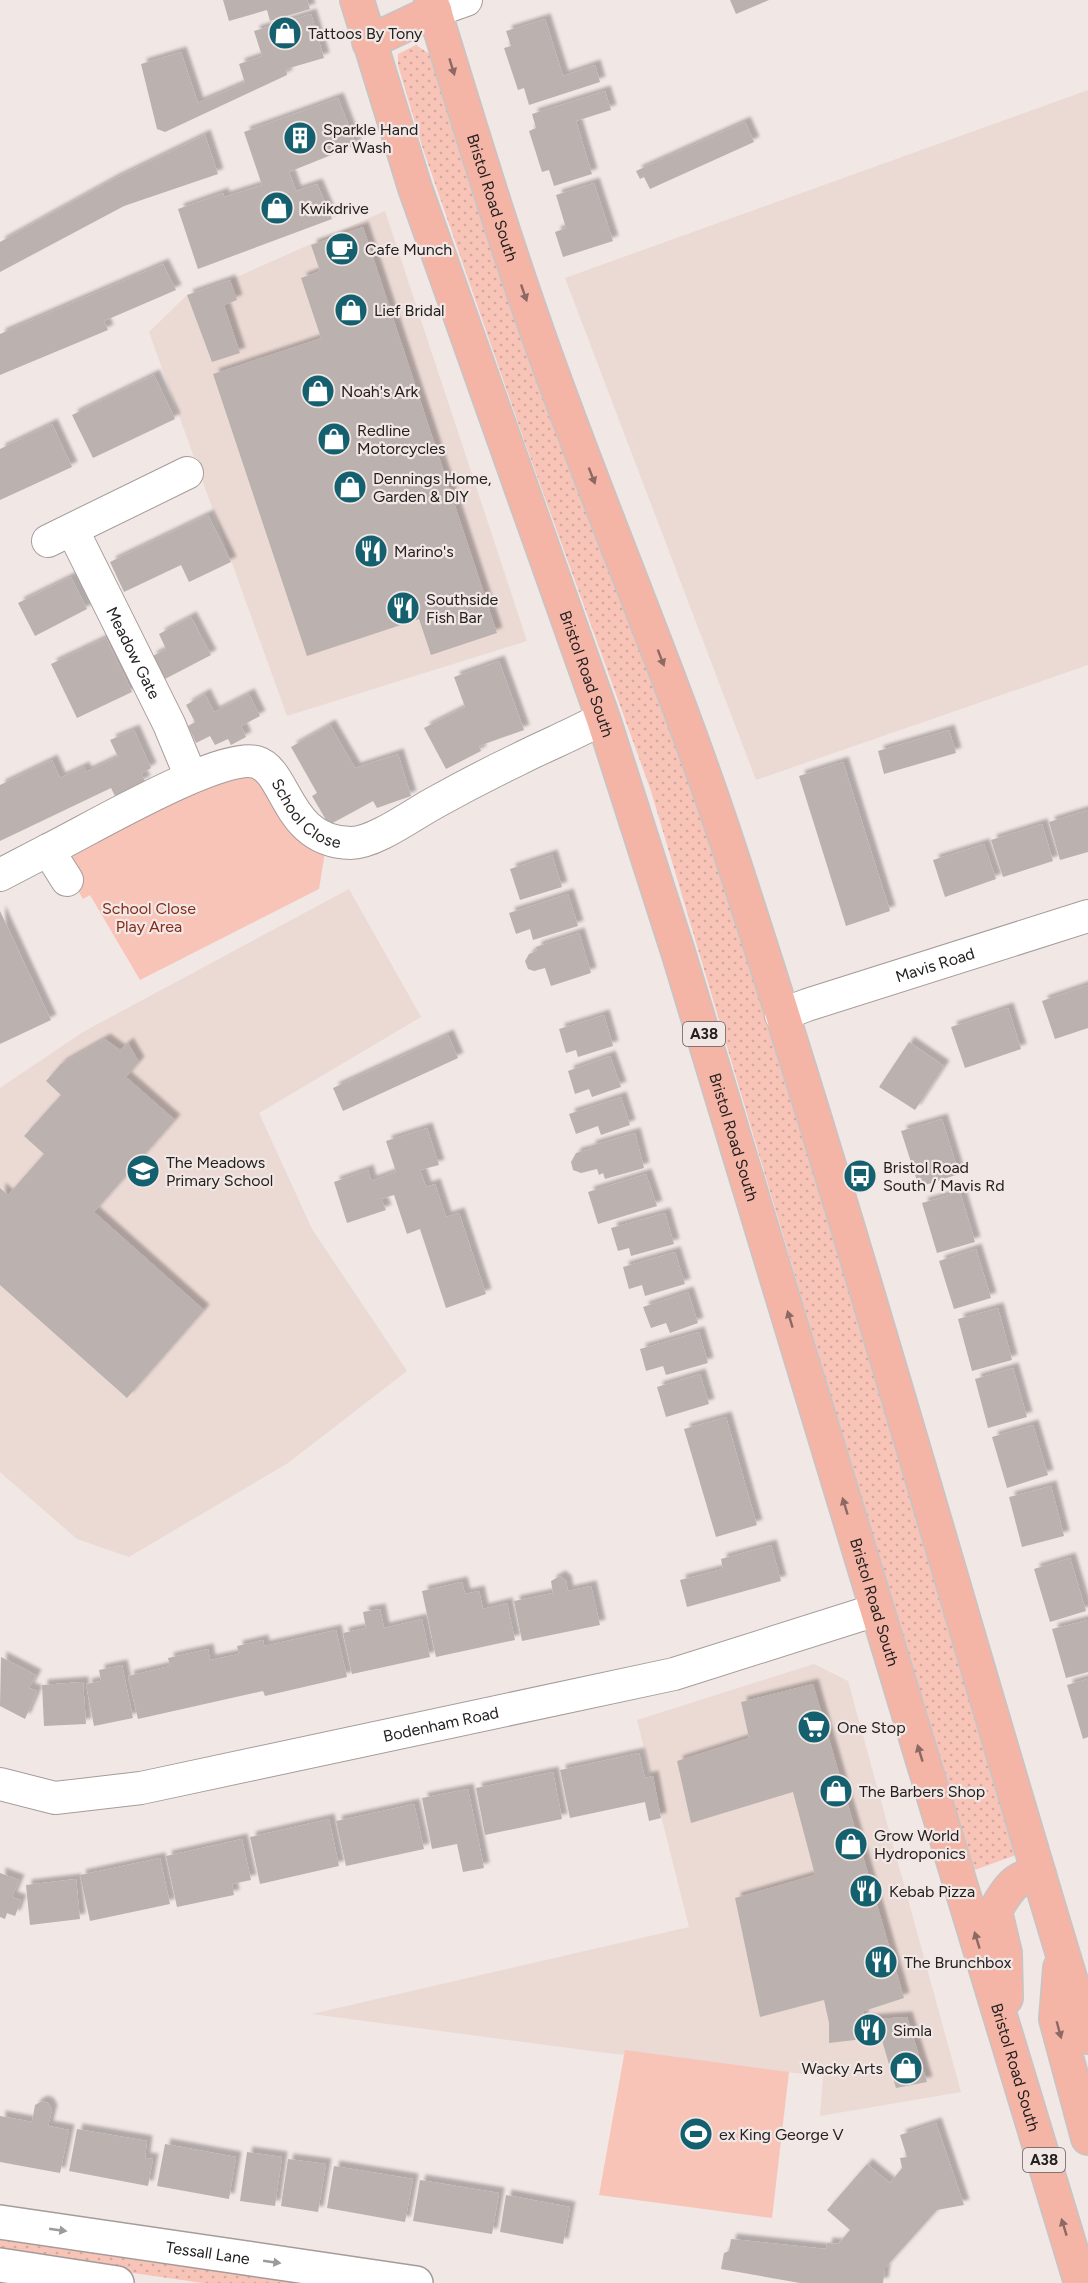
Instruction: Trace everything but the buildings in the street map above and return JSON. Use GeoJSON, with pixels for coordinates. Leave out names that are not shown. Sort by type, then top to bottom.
{"type":"FeatureCollection","features":[{"type":"Feature","properties":{"kind":"highway","name":"Bristol Road South"},"geometry":{"type":"LineString","coordinates":[[357,0],[415,188],[603,717],[721,1087],[876,1610],[1082,2283]]}},
{"type":"Feature","properties":{"kind":"highway","name":"Bristol Road South"},"geometry":{"type":"LineString","coordinates":[[433,6],[516,272],[680,710],[726,840],[781,1015],[1088,2037]]}},
{"type":"Feature","properties":{"kind":"highway"},"geometry":{"type":"LineString","coordinates":[[369,42],[433,6]]}},
{"type":"Feature","properties":{"kind":"highway"},"geometry":{"type":"LineString","coordinates":[[1006,2036],[1005,1953],[995,1911],[1007,1891],[1023,1876],[1039,1874]]}},
{"type":"Feature","properties":{"kind":"highway"},"geometry":{"type":"LineString","coordinates":[[1062,1952],[1056,2019],[1088,2138]]}},
{"type":"Feature","properties":{"kind":"street"},"geometry":{"type":"LineString","coordinates":[[433,6],[466,0]]}},
{"type":"Feature","properties":{"kind":"street","name":"Meadow Gate"},"geometry":{"type":"LineString","coordinates":[[187,473],[61,536],[170,724],[191,777]]}},
{"type":"Feature","properties":{"kind":"street","name":"School Close"},"geometry":{"type":"LineString","coordinates":[[0,875],[191,777],[239,760],[257,762],[270,772],[297,818],[308,828],[330,840],[352,843],[374,837],[519,759],[572,736],[603,717]]}},
{"type":"Feature","properties":{"kind":"street"},"geometry":{"type":"LineString","coordinates":[[48,850],[67,880]]}},
{"type":"Feature","properties":{"kind":"street","name":"Mavis Road"},"geometry":{"type":"LineString","coordinates":[[781,1015],[1088,916]]}},
{"type":"Feature","properties":{"kind":"street","name":"Bodenham Road"},"geometry":{"type":"LineString","coordinates":[[0,1784],[55,1798],[141,1788],[674,1674],[876,1610]]}},
{"type":"Feature","properties":{"kind":"street","name":"Tessall Lane"},"geometry":{"type":"LineString","coordinates":[[0,2222],[416,2283]]}},
{"type":"Feature","properties":{"kind":"street"},"geometry":{"type":"LineString","coordinates":[[0,2265],[117,2283]]}},
{"type":"Feature","properties":{"kind":"shaded area"},"geometry":{"type":"Polygon","coordinates":[[[1088,90],[1088,665],[756,780],[565,278],[1088,90]]]}},
{"type":"Feature","properties":{"kind":"shaded area"},"geometry":{"type":"Polygon","coordinates":[[[385,211],[527,641],[287,716],[149,332],[187,295],[230,280],[385,211]]]}},
{"type":"Feature","properties":{"kind":"shaded area","name":"The Meadows Primary School"},"geometry":{"type":"Polygon","coordinates":[[[349,889],[421,1017],[259,1113],[312,1229],[407,1371],[288,1463],[129,1557],[77,1539],[0,1472],[0,1088],[83,1032],[349,889]]]}},
{"type":"Feature","properties":{"kind":"shaded area"},"geometry":{"type":"Polygon","coordinates":[[[814,1664],[848,1681],[961,2092],[820,2116],[823,2076],[607,2053],[312,2014],[689,1927],[637,1720],[814,1664]]]}},
{"type":"Feature","properties":{"kind":"green space"},"geometry":{"type":"Polygon","coordinates":[[[416,45],[434,57],[706,816],[775,1034],[1019,1854],[972,1871],[651,791],[524,440],[422,146],[398,65],[398,54],[416,45]]]}},
{"type":"Feature","properties":{"kind":"green space","name":"School Close Play Area"},"geometry":{"type":"Polygon","coordinates":[[[239,763],[326,846],[319,889],[140,980],[90,895],[83,899],[54,849],[239,763]]]}},
{"type":"Feature","properties":{"kind":"green space","name":"ex King George V"},"geometry":{"type":"Polygon","coordinates":[[[625,2050],[789,2072],[772,2218],[599,2195],[625,2050]]]}},
{"type":"Feature","properties":{"kind":"green space"},"geometry":{"type":"Polygon","coordinates":[[[0,2228],[358,2283],[203,2283],[0,2254],[0,2228]]]}},
{"type":"Feature","properties":{"kind":"place","name":"Tattoos By Tony"},"geometry":{"type":"Point","coordinates":[285,33]}},
{"type":"Feature","properties":{"kind":"place","name":"Sparkle Hand Car Wash"},"geometry":{"type":"Point","coordinates":[300,138]}},
{"type":"Feature","properties":{"kind":"place","name":"Kwikdrive"},"geometry":{"type":"Point","coordinates":[277,208]}},
{"type":"Feature","properties":{"kind":"place","name":"Cafe Munch"},"geometry":{"type":"Point","coordinates":[342,249]}},
{"type":"Feature","properties":{"kind":"place","name":"Lief Bridal"},"geometry":{"type":"Point","coordinates":[351,310]}},
{"type":"Feature","properties":{"kind":"place","name":"Noah's Ark"},"geometry":{"type":"Point","coordinates":[318,391]}},
{"type":"Feature","properties":{"kind":"place","name":"Redline Motorcycles"},"geometry":{"type":"Point","coordinates":[334,439]}},
{"type":"Feature","properties":{"kind":"place","name":"Dennings Home, Garden & DIY"},"geometry":{"type":"Point","coordinates":[350,487]}},
{"type":"Feature","properties":{"kind":"place","name":"Marino's"},"geometry":{"type":"Point","coordinates":[371,551]}},
{"type":"Feature","properties":{"kind":"place","name":"Southside Fish Bar"},"geometry":{"type":"Point","coordinates":[403,608]}},
{"type":"Feature","properties":{"kind":"place","name":"The Meadows Primary School"},"geometry":{"type":"Point","coordinates":[143,1171]}},
{"type":"Feature","properties":{"kind":"place","name":"Bristol Road South / Mavis Rd"},"geometry":{"type":"Point","coordinates":[860,1176]}},
{"type":"Feature","properties":{"kind":"place","name":"One Stop"},"geometry":{"type":"Point","coordinates":[814,1727]}},
{"type":"Feature","properties":{"kind":"place","name":"The Barbers Shop"},"geometry":{"type":"Point","coordinates":[836,1791]}},
{"type":"Feature","properties":{"kind":"place","name":"Grow World Hydroponics"},"geometry":{"type":"Point","coordinates":[851,1844]}},
{"type":"Feature","properties":{"kind":"place","name":"Kebab Pizza"},"geometry":{"type":"Point","coordinates":[866,1891]}},
{"type":"Feature","properties":{"kind":"place","name":"The Brunchbox"},"geometry":{"type":"Point","coordinates":[881,1962]}},
{"type":"Feature","properties":{"kind":"place","name":"Simla"},"geometry":{"type":"Point","coordinates":[870,2030]}},
{"type":"Feature","properties":{"kind":"place","name":"Wacky Arts"},"geometry":{"type":"Point","coordinates":[906,2068]}},
{"type":"Feature","properties":{"kind":"place","name":"ex King George V"},"geometry":{"type":"Point","coordinates":[696,2134]}}]}
